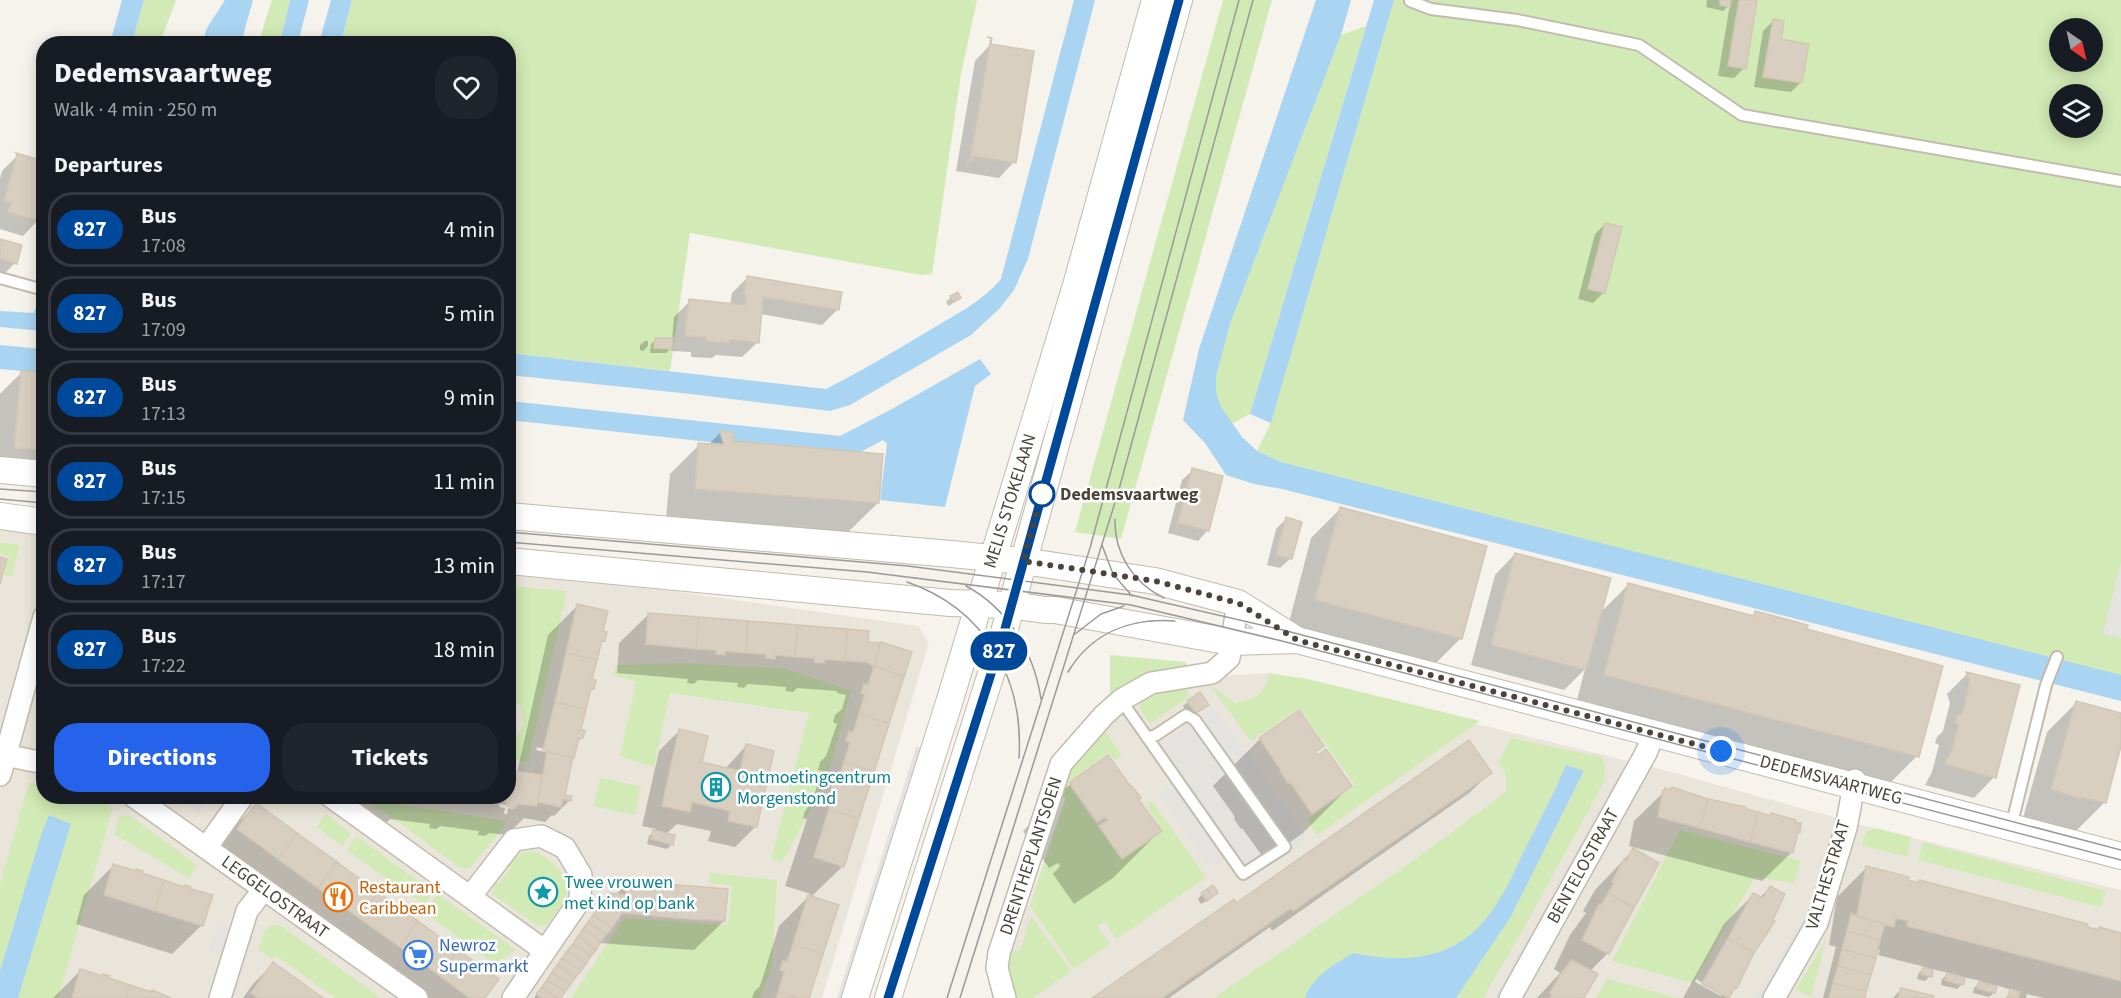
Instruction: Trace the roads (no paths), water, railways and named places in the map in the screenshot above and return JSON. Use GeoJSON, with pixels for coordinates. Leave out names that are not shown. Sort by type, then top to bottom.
{"type":"FeatureCollection","features":[{"type":"Feature","properties":{"kind":"street","name":"MELIS STOKELAAN"},"geometry":{"type":"LineString","coordinates":[[855,998],[945,717],[1077,282],[1155,0]]}},
{"type":"Feature","properties":{"kind":"street","name":"MELIS STOKELAAN"},"geometry":{"type":"LineString","coordinates":[[888,998],[990,678],[1179,0]]}},
{"type":"Feature","properties":{"kind":"street"},"geometry":{"type":"LineString","coordinates":[[0,470],[36,473]]}},
{"type":"Feature","properties":{"kind":"street"},"geometry":{"type":"LineString","coordinates":[[0,516],[36,521]]}},
{"type":"Feature","properties":{"kind":"street","name":"DEDEMSVAARTWEG"},"geometry":{"type":"LineString","coordinates":[[516,517],[1023,561],[1155,581],[1238,603],[1297,640]]}},
{"type":"Feature","properties":{"kind":"street","name":"DEDEMSVAARTWEG"},"geometry":{"type":"LineString","coordinates":[[516,562],[950,603],[1011,605],[1055,610],[1231,642],[1297,640],[1854,783],[2121,856]]}},
{"type":"Feature","properties":{"kind":"street","name":"DRENTHEPLANTSOEN"},"geometry":{"type":"LineString","coordinates":[[1005,998],[997,968],[999,953],[1061,764],[1104,715],[1121,700],[1151,683],[1212,673],[1229,658],[1238,603]]}},
{"type":"Feature","properties":{"kind":"street"},"geometry":{"type":"LineString","coordinates":[[0,775],[3,754],[36,644]]}},
{"type":"Feature","properties":{"kind":"street","name":"BENTELOSTRAAT"},"geometry":{"type":"LineString","coordinates":[[1510,998],[1647,753],[1654,733]]}},
{"type":"Feature","properties":{"kind":"street"},"geometry":{"type":"LineString","coordinates":[[3,754],[36,761]]}},
{"type":"Feature","properties":{"kind":"street","name":"VALTHESTRAAT"},"geometry":{"type":"LineString","coordinates":[[1774,998],[1817,923],[1846,828],[1854,783]]}},
{"type":"Feature","properties":{"kind":"street","name":"LEGGELOSTRAAT"},"geometry":{"type":"LineString","coordinates":[[144,804],[417,998]]}},
{"type":"Feature","properties":{"kind":"street"},"geometry":{"type":"LineString","coordinates":[[206,848],[237,804]]}},
{"type":"Feature","properties":{"kind":"street"},"geometry":{"type":"LineString","coordinates":[[341,804],[545,951]]}},
{"type":"Feature","properties":{"kind":"street"},"geometry":{"type":"LineString","coordinates":[[470,897],[513,840],[541,836],[565,848],[581,875],[580,900],[513,998]]}},
{"type":"Feature","properties":{"kind":"street"},"geometry":{"type":"LineString","coordinates":[[220,998],[247,911],[264,889]]}},
{"type":"Feature","properties":{"kind":"lane"},"geometry":{"type":"LineString","coordinates":[[1410,1],[1431,9],[1517,20],[1639,45],[1742,115],[2121,181]]}},
{"type":"Feature","properties":{"kind":"lane"},"geometry":{"type":"LineString","coordinates":[[0,278],[36,288]]}},
{"type":"Feature","properties":{"kind":"lane"},"geometry":{"type":"LineString","coordinates":[[2011,827],[2046,685],[2056,657]]}},
{"type":"Feature","properties":{"kind":"lane"},"geometry":{"type":"LineString","coordinates":[[1121,700],[1244,874],[1285,847],[1195,720],[1186,716],[1149,737]]}},
{"type":"Feature","properties":{"kind":"water"},"geometry":{"type":"Polygon","coordinates":[[[122,0],[144,0],[134,36],[112,36],[122,0]]]}},
{"type":"Feature","properties":{"kind":"water"},"geometry":{"type":"Polygon","coordinates":[[[225,0],[253,0],[243,36],[204,36],[225,0]]]}},
{"type":"Feature","properties":{"kind":"water"},"geometry":{"type":"Polygon","coordinates":[[[290,0],[309,0],[300,36],[282,36],[290,0]]]}},
{"type":"Feature","properties":{"kind":"water"},"geometry":{"type":"Polygon","coordinates":[[[331,0],[352,0],[343,36],[321,36],[331,0]]]}},
{"type":"Feature","properties":{"kind":"water"},"geometry":{"type":"Polygon","coordinates":[[[1074,0],[1095,0],[1028,259],[1014,290],[1000,308],[971,335],[850,405],[830,411],[516,376],[516,354],[826,389],[968,307],[1001,279],[1074,0]]]}},
{"type":"Feature","properties":{"kind":"water"},"geometry":{"type":"Polygon","coordinates":[[[1316,0],[1351,0],[1341,35],[1230,324],[1216,377],[1216,391],[1221,407],[1242,437],[1257,451],[1281,462],[2121,675],[2121,701],[1282,489],[1254,484],[1226,475],[1205,443],[1183,420],[1199,349],[1316,0]]]}},
{"type":"Feature","properties":{"kind":"water"},"geometry":{"type":"Polygon","coordinates":[[[1374,0],[1394,0],[1271,423],[1250,414],[1374,0]]]}},
{"type":"Feature","properties":{"kind":"water"},"geometry":{"type":"Polygon","coordinates":[[[36,306],[36,330],[0,327],[0,311],[34,313],[36,306]]]}},
{"type":"Feature","properties":{"kind":"water"},"geometry":{"type":"Polygon","coordinates":[[[0,345],[36,348],[36,372],[0,369],[0,345]]]}},
{"type":"Feature","properties":{"kind":"water"},"geometry":{"type":"Polygon","coordinates":[[[980,359],[991,374],[975,386],[945,507],[880,500],[887,444],[883,440],[855,455],[828,455],[516,421],[516,402],[840,436],[980,359]]]}},
{"type":"Feature","properties":{"kind":"water"},"geometry":{"type":"Polygon","coordinates":[[[1566,765],[1584,771],[1510,918],[1456,998],[1305,998],[1318,977],[1353,953],[1375,957],[1417,957],[1454,946],[1470,935],[1485,920],[1499,900],[1566,765]]]}},
{"type":"Feature","properties":{"kind":"water"},"geometry":{"type":"Polygon","coordinates":[[[49,815],[71,824],[18,998],[0,998],[0,971],[49,815]]]}},
{"type":"Feature","properties":{"kind":"tram line"},"geometry":{"type":"LineString","coordinates":[[947,998],[1090,548],[1239,0]]}},
{"type":"Feature","properties":{"kind":"tram line"},"geometry":{"type":"LineString","coordinates":[[960,998],[1118,493],[1253,0]]}},
{"type":"Feature","properties":{"kind":"tram line"},"geometry":{"type":"LineString","coordinates":[[0,489],[36,491]]}},
{"type":"Feature","properties":{"kind":"tram line"},"geometry":{"type":"LineString","coordinates":[[0,499],[36,502]]}},
{"type":"Feature","properties":{"kind":"tram line"},"geometry":{"type":"LineString","coordinates":[[1115,519],[1118,544],[1128,566],[1143,584],[1164,598]]}},
{"type":"Feature","properties":{"kind":"tram line"},"geometry":{"type":"LineString","coordinates":[[516,533],[908,566],[1131,595],[1283,630],[2121,850]]}},
{"type":"Feature","properties":{"kind":"tram line"},"geometry":{"type":"LineString","coordinates":[[516,543],[867,572],[1131,605],[1282,641],[2121,860]]}},
{"type":"Feature","properties":{"kind":"tram line"},"geometry":{"type":"LineString","coordinates":[[1102,545],[1113,574],[1132,596]]}},
{"type":"Feature","properties":{"kind":"tram line"},"geometry":{"type":"LineString","coordinates":[[907,582],[934,594],[958,610],[978,628],[994,650],[1006,674],[1015,701],[1019,729],[1019,758]]}},
{"type":"Feature","properties":{"kind":"tram line"},"geometry":{"type":"LineString","coordinates":[[966,586],[995,607],[1017,634],[1032,665],[1041,699]]}},
{"type":"Feature","properties":{"kind":"tram line"},"geometry":{"type":"LineString","coordinates":[[1075,634],[1101,614],[1124,606]]}},
{"type":"Feature","properties":{"kind":"tram line"},"geometry":{"type":"LineString","coordinates":[[1068,672],[1089,647],[1114,630],[1143,622],[1175,621]]}},
{"type":"Feature","properties":{"kind":"place","name":"Dedemsvaartweg"},"geometry":{"type":"Point","coordinates":[1042,494]}},
{"type":"Feature","properties":{"kind":"place","name":"Ontmoetingcentrum Morgenstond"},"geometry":{"type":"Point","coordinates":[716,787]}},
{"type":"Feature","properties":{"kind":"place","name":"Twee vrouwen met kind op bank"},"geometry":{"type":"Point","coordinates":[543,892]}},
{"type":"Feature","properties":{"kind":"place","name":"Restaurant Caribbean"},"geometry":{"type":"Point","coordinates":[338,897]}},
{"type":"Feature","properties":{"kind":"place","name":"Newroz Supermarkt"},"geometry":{"type":"Point","coordinates":[418,955]}}]}
